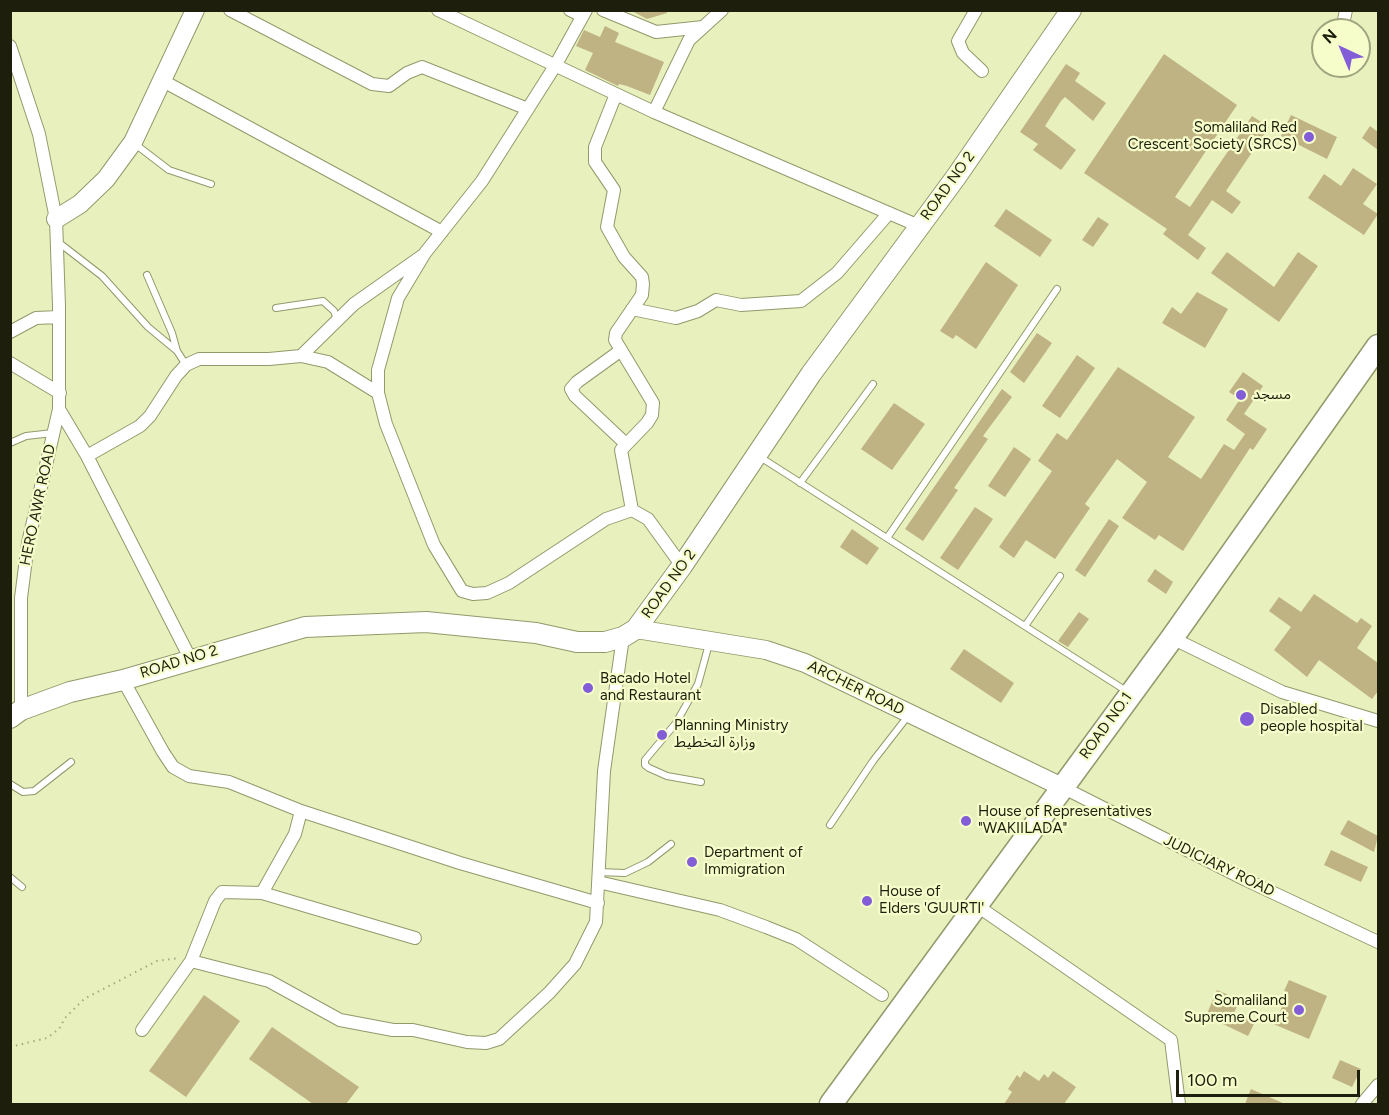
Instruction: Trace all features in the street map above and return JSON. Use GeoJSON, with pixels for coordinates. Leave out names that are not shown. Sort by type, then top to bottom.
{"type":"FeatureCollection","features":[{"type":"Feature","properties":{"kind":"highway","name":"ROAD NO.1"},"geometry":{"type":"LineString","coordinates":[[831,1104],[1172,638],[1378,346]]}},
{"type":"Feature","properties":{"kind":"main road"},"geometry":{"type":"LineString","coordinates":[[56,219],[80,204],[98,187],[132,142],[195,10]]}},
{"type":"Feature","properties":{"kind":"main road","name":"ROAD NO 2"},"geometry":{"type":"LineString","coordinates":[[16,714],[70,692],[123,680],[190,658],[305,627],[426,622],[536,633],[577,642],[605,642],[630,633],[682,566],[811,374],[919,226],[1071,10]]}},
{"type":"Feature","properties":{"kind":"main road","name":"ARCHER ROAD"},"geometry":{"type":"LineString","coordinates":[[630,633],[710,640],[766,650],[805,663],[1062,787]]}},
{"type":"Feature","properties":{"kind":"street"},"geometry":{"type":"LineString","coordinates":[[230,10],[384,87],[422,66],[528,110]]}},
{"type":"Feature","properties":{"kind":"street"},"geometry":{"type":"LineString","coordinates":[[438,10],[654,112],[919,226]]}},
{"type":"Feature","properties":{"kind":"street"},"geometry":{"type":"LineString","coordinates":[[570,10],[584,13],[555,66],[482,182],[425,253],[398,298],[378,370],[378,393],[386,424],[434,545],[462,591],[487,593],[509,583],[606,519],[633,510]]}},
{"type":"Feature","properties":{"kind":"street"},"geometry":{"type":"LineString","coordinates":[[603,10],[656,32],[703,27]]}},
{"type":"Feature","properties":{"kind":"street"},"geometry":{"type":"LineString","coordinates":[[654,112],[689,40],[722,10]]}},
{"type":"Feature","properties":{"kind":"street"},"geometry":{"type":"LineString","coordinates":[[976,10],[958,41],[963,53],[982,71]]}},
{"type":"Feature","properties":{"kind":"street","name":"HERO AWR ROAD"},"geometry":{"type":"LineString","coordinates":[[10,46],[24,82],[39,134],[56,219],[60,393],[59,409],[28,543],[21,598],[16,714]]}},
{"type":"Feature","properties":{"kind":"street"},"geometry":{"type":"LineString","coordinates":[[10,78],[24,82]]}},
{"type":"Feature","properties":{"kind":"street"},"geometry":{"type":"LineString","coordinates":[[163,81],[442,232]]}},
{"type":"Feature","properties":{"kind":"street"},"geometry":{"type":"LineString","coordinates":[[616,94],[594,155],[600,172],[614,190],[606,226],[624,257],[642,277],[642,295],[616,333],[620,351],[653,403],[652,415],[621,450],[621,458],[633,510],[648,519],[682,566]]}},
{"type":"Feature","properties":{"kind":"street"},"geometry":{"type":"LineString","coordinates":[[632,309],[676,318],[698,311],[716,300],[741,304],[801,301],[837,273],[889,213]]}},
{"type":"Feature","properties":{"kind":"street"},"geometry":{"type":"LineString","coordinates":[[301,356],[337,319],[373,289],[425,253]]}},
{"type":"Feature","properties":{"kind":"street"},"geometry":{"type":"LineString","coordinates":[[10,332],[36,318],[59,317]]}},
{"type":"Feature","properties":{"kind":"street"},"geometry":{"type":"LineString","coordinates":[[620,351],[577,382],[571,389],[575,396],[626,444]]}},
{"type":"Feature","properties":{"kind":"street"},"geometry":{"type":"LineString","coordinates":[[87,456],[140,426],[186,365],[199,359],[269,359],[301,356],[328,362],[378,393]]}},
{"type":"Feature","properties":{"kind":"street"},"geometry":{"type":"LineString","coordinates":[[10,363],[60,393]]}},
{"type":"Feature","properties":{"kind":"street"},"geometry":{"type":"LineString","coordinates":[[59,409],[87,456],[190,658]]}},
{"type":"Feature","properties":{"kind":"street"},"geometry":{"type":"LineString","coordinates":[[191,961],[269,981],[340,1020],[393,1030],[413,1030],[467,1042],[486,1043],[499,1039],[549,993],[575,964],[596,922],[604,771],[630,633]]}},
{"type":"Feature","properties":{"kind":"street"},"geometry":{"type":"LineString","coordinates":[[1172,638],[1282,692],[1378,721]]}},
{"type":"Feature","properties":{"kind":"street"},"geometry":{"type":"LineString","coordinates":[[123,680],[173,767],[189,776],[229,782],[301,811],[470,866],[598,903]]}},
{"type":"Feature","properties":{"kind":"street","name":"JUDICIARY ROAD"},"geometry":{"type":"LineString","coordinates":[[1062,787],[1246,880],[1378,942]]}},
{"type":"Feature","properties":{"kind":"street"},"geometry":{"type":"LineString","coordinates":[[262,893],[295,834],[301,811]]}},
{"type":"Feature","properties":{"kind":"street"},"geometry":{"type":"LineString","coordinates":[[598,877],[720,910],[796,939],[882,995]]}},
{"type":"Feature","properties":{"kind":"street"},"geometry":{"type":"LineString","coordinates":[[142,1030],[191,961],[215,901],[222,892],[262,893],[415,938]]}},
{"type":"Feature","properties":{"kind":"street"},"geometry":{"type":"LineString","coordinates":[[976,905],[1171,1040],[1179,1104]]}},
{"type":"Feature","properties":{"kind":"street"},"geometry":{"type":"LineString","coordinates":[[1362,1104],[1378,1085]]}},
{"type":"Feature","properties":{"kind":"lane"},"geometry":{"type":"LineString","coordinates":[[132,142],[169,170],[211,184]]}},
{"type":"Feature","properties":{"kind":"lane"},"geometry":{"type":"LineString","coordinates":[[57,241],[102,276],[148,327],[177,351]]}},
{"type":"Feature","properties":{"kind":"lane"},"geometry":{"type":"LineString","coordinates":[[147,275],[172,333],[177,351],[186,365]]}},
{"type":"Feature","properties":{"kind":"lane"},"geometry":{"type":"LineString","coordinates":[[886,538],[1058,290]]}},
{"type":"Feature","properties":{"kind":"lane"},"geometry":{"type":"LineString","coordinates":[[276,308],[323,301],[334,311],[337,319]]}},
{"type":"Feature","properties":{"kind":"lane"},"geometry":{"type":"LineString","coordinates":[[801,483],[873,384]]}},
{"type":"Feature","properties":{"kind":"lane"},"geometry":{"type":"LineString","coordinates":[[10,443],[26,436],[53,433]]}},
{"type":"Feature","properties":{"kind":"lane"},"geometry":{"type":"LineString","coordinates":[[757,455],[1130,694]]}},
{"type":"Feature","properties":{"kind":"lane"},"geometry":{"type":"LineString","coordinates":[[1025,626],[1060,576]]}},
{"type":"Feature","properties":{"kind":"lane"},"geometry":{"type":"LineString","coordinates":[[701,782],[667,776],[649,768],[645,765],[645,760],[676,723],[698,684],[710,640]]}},
{"type":"Feature","properties":{"kind":"lane"},"geometry":{"type":"LineString","coordinates":[[830,825],[873,761],[909,714]]}},
{"type":"Feature","properties":{"kind":"lane"},"geometry":{"type":"LineString","coordinates":[[10,784],[24,792],[34,791],[71,762]]}},
{"type":"Feature","properties":{"kind":"lane"},"geometry":{"type":"LineString","coordinates":[[598,877],[625,873],[648,862],[671,844]]}},
{"type":"Feature","properties":{"kind":"lane"},"geometry":{"type":"LineString","coordinates":[[10,877],[22,887]]}},
{"type":"Feature","properties":{"kind":"path"},"geometry":{"type":"LineString","coordinates":[[10,1047],[47,1038],[59,1029],[64,1018],[84,999],[157,961],[176,957],[191,961]]}},
{"type":"Feature","properties":{"kind":"building"},"geometry":{"type":"Polygon","coordinates":[[[630,10],[667,10],[667,13],[647,19],[630,10]]]}},
{"type":"Feature","properties":{"kind":"building"},"geometry":{"type":"Polygon","coordinates":[[[605,26],[619,33],[615,42],[664,62],[650,95],[627,86],[619,84],[618,86],[585,70],[593,53],[576,46],[584,30],[600,37],[605,26]]]}},
{"type":"Feature","properties":{"kind":"building"},"geometry":{"type":"Polygon","coordinates":[[[1164,54],[1237,105],[1175,197],[1190,207],[1252,116],[1269,127],[1226,191],[1241,202],[1232,214],[1212,200],[1188,235],[1206,248],[1198,260],[1163,234],[1167,229],[1084,173],[1164,54]]]}},
{"type":"Feature","properties":{"kind":"building"},"geometry":{"type":"Polygon","coordinates":[[[1066,64],[1080,73],[1075,81],[1106,103],[1093,121],[1065,97],[1061,101],[1045,126],[1076,150],[1061,170],[1033,150],[1038,144],[1020,132],[1066,64]]]}},
{"type":"Feature","properties":{"kind":"building","name":"Somaliland Red Crescent Society (SRCS)"},"geometry":{"type":"Polygon","coordinates":[[[1291,115],[1337,137],[1327,159],[1281,136],[1291,115]]]}},
{"type":"Feature","properties":{"kind":"building"},"geometry":{"type":"Polygon","coordinates":[[[1370,126],[1378,132],[1378,150],[1362,138],[1370,126]]]}},
{"type":"Feature","properties":{"kind":"building"},"geometry":{"type":"Polygon","coordinates":[[[1353,168],[1377,184],[1363,204],[1378,214],[1364,235],[1308,198],[1324,174],[1341,186],[1353,168]]]}},
{"type":"Feature","properties":{"kind":"building"},"geometry":{"type":"Polygon","coordinates":[[[1006,209],[1052,240],[1040,257],[994,226],[1006,209]]]}},
{"type":"Feature","properties":{"kind":"building"},"geometry":{"type":"Polygon","coordinates":[[[1098,217],[1109,224],[1093,247],[1082,240],[1098,217]]]}},
{"type":"Feature","properties":{"kind":"building"},"geometry":{"type":"Polygon","coordinates":[[[1227,252],[1274,287],[1298,252],[1318,266],[1279,322],[1211,273],[1227,252]]]}},
{"type":"Feature","properties":{"kind":"building"},"geometry":{"type":"Polygon","coordinates":[[[986,262],[1018,285],[976,349],[956,335],[953,339],[940,331],[986,262]]]}},
{"type":"Feature","properties":{"kind":"building"},"geometry":{"type":"Polygon","coordinates":[[[1197,292],[1228,309],[1205,348],[1162,323],[1172,307],[1181,314],[1197,292]]]}},
{"type":"Feature","properties":{"kind":"building"},"geometry":{"type":"Polygon","coordinates":[[[1037,333],[1052,343],[1024,383],[1010,372],[1037,333]]]}},
{"type":"Feature","properties":{"kind":"building"},"geometry":{"type":"Polygon","coordinates":[[[1077,355],[1095,368],[1060,418],[1042,406],[1077,355]]]}},
{"type":"Feature","properties":{"kind":"building"},"geometry":{"type":"Polygon","coordinates":[[[1118,367],[1195,417],[1168,457],[1201,479],[1224,444],[1234,450],[1245,434],[1226,420],[1240,399],[1229,392],[1243,372],[1263,386],[1244,414],[1267,429],[1253,450],[1250,448],[1183,551],[1159,535],[1155,540],[1122,518],[1147,482],[1117,459],[1085,504],[1090,508],[1055,559],[1026,540],[1014,558],[999,547],[1052,471],[1038,461],[1057,433],[1067,440],[1118,367]]]}},
{"type":"Feature","properties":{"kind":"building"},"geometry":{"type":"Polygon","coordinates":[[[1002,389],[1012,397],[983,436],[988,439],[954,488],[958,490],[923,541],[905,529],[1002,389]]]}},
{"type":"Feature","properties":{"kind":"building"},"geometry":{"type":"Polygon","coordinates":[[[894,403],[925,424],[892,470],[861,449],[894,403]]]}},
{"type":"Feature","properties":{"kind":"building"},"geometry":{"type":"Polygon","coordinates":[[[1014,447],[1031,459],[1005,497],[988,486],[1014,447]]]}},
{"type":"Feature","properties":{"kind":"building"},"geometry":{"type":"Polygon","coordinates":[[[975,507],[993,519],[958,570],[940,558],[975,507]]]}},
{"type":"Feature","properties":{"kind":"building"},"geometry":{"type":"Polygon","coordinates":[[[1109,519],[1119,526],[1085,577],[1075,570],[1109,519]]]}},
{"type":"Feature","properties":{"kind":"building"},"geometry":{"type":"Polygon","coordinates":[[[852,529],[879,548],[867,565],[840,547],[852,529]]]}},
{"type":"Feature","properties":{"kind":"building"},"geometry":{"type":"Polygon","coordinates":[[[1155,569],[1173,582],[1166,594],[1147,581],[1155,569]]]}},
{"type":"Feature","properties":{"kind":"building"},"geometry":{"type":"Polygon","coordinates":[[[1314,594],[1357,623],[1361,618],[1372,626],[1357,648],[1378,663],[1378,691],[1372,699],[1319,660],[1307,677],[1274,650],[1291,627],[1269,611],[1279,597],[1301,612],[1314,594]]]}},
{"type":"Feature","properties":{"kind":"building"},"geometry":{"type":"Polygon","coordinates":[[[1079,612],[1089,619],[1068,647],[1058,641],[1079,612]]]}},
{"type":"Feature","properties":{"kind":"building"},"geometry":{"type":"Polygon","coordinates":[[[964,649],[1014,683],[1001,703],[950,669],[964,649]]]}},
{"type":"Feature","properties":{"kind":"building"},"geometry":{"type":"Polygon","coordinates":[[[1348,820],[1378,836],[1374,852],[1340,834],[1348,820]]]}},
{"type":"Feature","properties":{"kind":"building"},"geometry":{"type":"Polygon","coordinates":[[[1331,850],[1368,867],[1361,882],[1324,865],[1331,850]]]}},
{"type":"Feature","properties":{"kind":"building"},"geometry":{"type":"Polygon","coordinates":[[[1289,980],[1327,996],[1309,1039],[1271,1023],[1275,1012],[1279,1014],[1288,992],[1284,991],[1289,980]]]}},
{"type":"Feature","properties":{"kind":"building"},"geometry":{"type":"Polygon","coordinates":[[[1217,990],[1240,1000],[1234,1013],[1255,1022],[1248,1036],[1206,1016],[1217,990]]]}},
{"type":"Feature","properties":{"kind":"building"},"geometry":{"type":"Polygon","coordinates":[[[204,995],[240,1021],[186,1097],[149,1071],[204,995]]]}},
{"type":"Feature","properties":{"kind":"building"},"geometry":{"type":"Polygon","coordinates":[[[272,1027],[359,1087],[346,1104],[313,1104],[249,1059],[272,1027]]]}},
{"type":"Feature","properties":{"kind":"building"},"geometry":{"type":"Polygon","coordinates":[[[1340,1060],[1361,1069],[1352,1087],[1332,1078],[1340,1060]]]}},
{"type":"Feature","properties":{"kind":"building"},"geometry":{"type":"Polygon","coordinates":[[[1024,1071],[1039,1081],[1044,1074],[1048,1078],[1053,1071],[1076,1087],[1064,1104],[1004,1104],[1012,1092],[1008,1089],[1017,1075],[1020,1078],[1024,1071]]]}},
{"type":"Feature","properties":{"kind":"building"},"geometry":{"type":"Polygon","coordinates":[[[1251,1089],[1285,1104],[1245,1104],[1251,1089]]]}},
{"type":"Feature","properties":{"kind":"place","name":"Somaliland Red Crescent Society (SRCS)"},"geometry":{"type":"Point","coordinates":[1309,137]}},
{"type":"Feature","properties":{"kind":"place","name":"مسجد"},"geometry":{"type":"Point","coordinates":[1241,395]}},
{"type":"Feature","properties":{"kind":"place","name":"Bacado Hotel and Restaurant"},"geometry":{"type":"Point","coordinates":[588,688]}},
{"type":"Feature","properties":{"kind":"place","name":"Disabled people hospital"},"geometry":{"type":"Point","coordinates":[1247,719]}},
{"type":"Feature","properties":{"kind":"place","name":"Planning Ministry وزارة التخطيط"},"geometry":{"type":"Point","coordinates":[662,735]}},
{"type":"Feature","properties":{"kind":"place","name":"House of Representatives \"WAKIILADA\""},"geometry":{"type":"Point","coordinates":[966,821]}},
{"type":"Feature","properties":{"kind":"place","name":"Department of Immigration"},"geometry":{"type":"Point","coordinates":[692,862]}},
{"type":"Feature","properties":{"kind":"place","name":"House of Elders 'GUURTI'"},"geometry":{"type":"Point","coordinates":[867,901]}},
{"type":"Feature","properties":{"kind":"place","name":"Somaliland Supreme Court"},"geometry":{"type":"Point","coordinates":[1299,1010]}}]}
